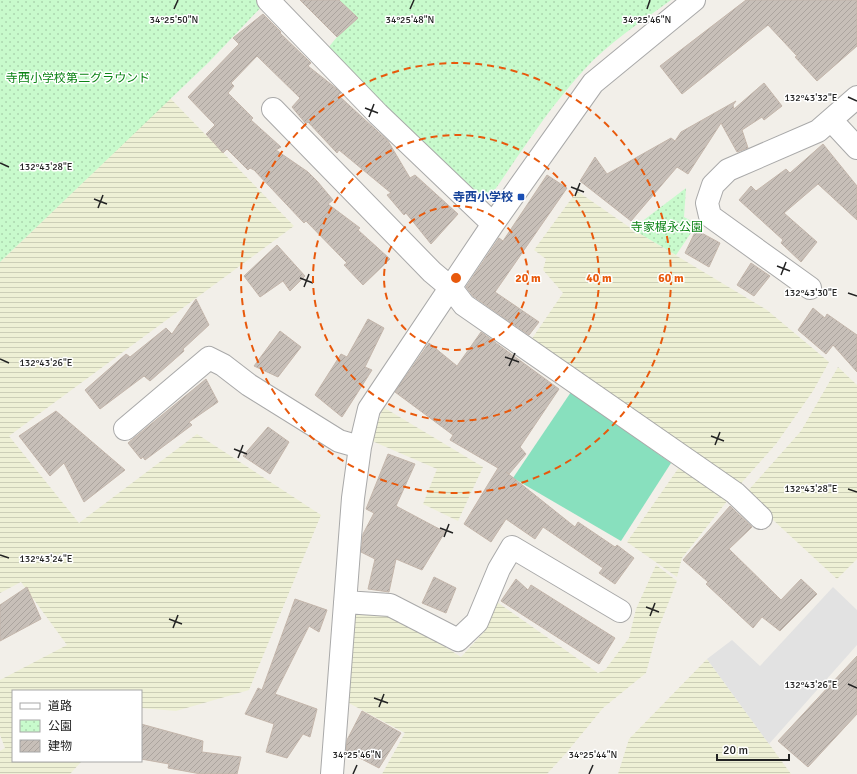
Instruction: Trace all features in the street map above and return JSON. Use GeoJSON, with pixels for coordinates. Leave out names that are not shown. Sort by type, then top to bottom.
{"type":"FeatureCollection","features":[{"type":"Feature","properties":{"kind":"street"},"geometry":{"type":"LineString","coordinates":[[268,0],[378,114],[493,224]]}},
{"type":"Feature","properties":{"kind":"street"},"geometry":{"type":"LineString","coordinates":[[332,774],[353,498],[360,447],[370,409],[493,224],[593,83],[694,0]]}},
{"type":"Feature","properties":{"kind":"street"},"geometry":{"type":"LineString","coordinates":[[810,288],[710,216],[707,202],[713,185],[728,170],[818,131],[857,97]]}},
{"type":"Feature","properties":{"kind":"street"},"geometry":{"type":"LineString","coordinates":[[274,109],[432,272],[451,288],[464,305],[735,493],[761,518]]}},
{"type":"Feature","properties":{"kind":"street"},"geometry":{"type":"LineString","coordinates":[[831,120],[857,148]]}},
{"type":"Feature","properties":{"kind":"street"},"geometry":{"type":"LineString","coordinates":[[125,429],[209,358],[223,365],[249,385],[339,441],[360,447]]}},
{"type":"Feature","properties":{"kind":"street"},"geometry":{"type":"LineString","coordinates":[[345,602],[390,605],[458,640],[477,622],[500,569],[512,547],[620,610]]}},
{"type":"Feature","properties":{"kind":"green space","name":"寺西小学校第二グラウンド"},"geometry":{"type":"Polygon","coordinates":[[[0,0],[268,0],[209,62],[0,262],[0,0]]]}},
{"type":"Feature","properties":{"kind":"green space"},"geometry":{"type":"Polygon","coordinates":[[[339,0],[671,0],[614,42],[583,71],[545,118],[487,201],[323,54],[337,37],[358,18],[339,0]]]}},
{"type":"Feature","properties":{"kind":"green space"},"geometry":{"type":"Polygon","coordinates":[[[170,98],[294,226],[9,436],[79,523],[197,434],[321,515],[249,690],[176,711],[142,708],[142,690],[12,690],[12,762],[81,762],[70,774],[0,774],[0,751],[5,748],[0,735],[0,680],[67,645],[21,582],[0,593],[0,262],[170,98]]]}},
{"type":"Feature","properties":{"kind":"green space","name":"寺家梶永公園"},"geometry":{"type":"Polygon","coordinates":[[[686,188],[684,217],[697,224],[676,255],[632,229],[686,188]]]}},
{"type":"Feature","properties":{"kind":"green space"},"geometry":{"type":"Polygon","coordinates":[[[577,191],[632,229],[767,310],[829,362],[813,391],[776,444],[736,489],[529,343],[563,293],[543,270],[546,259],[534,250],[577,191]]]}},
{"type":"Feature","properties":{"kind":"green space"},"geometry":{"type":"Polygon","coordinates":[[[838,367],[857,385],[857,559],[837,579],[745,494],[801,431],[838,367]]]}},
{"type":"Feature","properties":{"kind":"green space"},"geometry":{"type":"Polygon","coordinates":[[[571,392],[671,463],[621,541],[513,478],[571,392]]]}},
{"type":"Feature","properties":{"kind":"green space"},"geometry":{"type":"Polygon","coordinates":[[[383,407],[483,467],[458,521],[423,504],[437,469],[372,441],[383,407]]]}},
{"type":"Feature","properties":{"kind":"green space"},"geometry":{"type":"Polygon","coordinates":[[[682,463],[728,500],[682,558],[677,577],[627,542],[682,463]]]}},
{"type":"Feature","properties":{"kind":"green space"},"geometry":{"type":"Polygon","coordinates":[[[656,565],[677,581],[657,632],[646,673],[603,708],[547,774],[382,774],[405,733],[345,701],[352,613],[383,612],[405,621],[461,657],[484,632],[497,602],[598,673],[605,670],[629,638],[636,609],[656,565]]]}},
{"type":"Feature","properties":{"kind":"green space"},"geometry":{"type":"Polygon","coordinates":[[[707,659],[791,774],[618,774],[629,739],[707,659]]]}},
{"type":"Feature","properties":{"kind":"shaded area"},"geometry":{"type":"Polygon","coordinates":[[[833,587],[857,610],[857,645],[769,744],[707,659],[732,640],[760,666],[833,587]]]}},
{"type":"Feature","properties":{"kind":"building"},"geometry":{"type":"Polygon","coordinates":[[[300,0],[339,0],[358,18],[337,37],[300,0]]]}},
{"type":"Feature","properties":{"kind":"building"},"geometry":{"type":"Polygon","coordinates":[[[746,0],[857,0],[857,46],[817,81],[795,57],[797,56],[768,25],[682,94],[660,66],[746,0]]]}},
{"type":"Feature","properties":{"kind":"building"},"geometry":{"type":"Polygon","coordinates":[[[263,14],[311,63],[308,66],[337,89],[341,93],[338,95],[388,141],[410,178],[415,175],[458,214],[431,244],[406,213],[404,215],[387,195],[391,193],[339,150],[337,153],[308,122],[306,124],[292,107],[300,98],[257,56],[231,83],[234,86],[228,93],[253,118],[251,120],[281,147],[276,150],[308,172],[317,181],[333,200],[328,204],[360,228],[358,230],[390,259],[363,285],[344,265],[347,263],[306,221],[304,223],[254,170],[250,168],[248,170],[227,149],[223,153],[206,134],[215,125],[188,97],[239,44],[233,38],[263,14]]]}},
{"type":"Feature","properties":{"kind":"building"},"geometry":{"type":"Polygon","coordinates":[[[764,83],[782,106],[764,120],[762,117],[742,130],[748,148],[737,152],[721,123],[688,174],[677,167],[631,221],[580,181],[595,157],[607,174],[671,138],[675,141],[681,132],[736,101],[733,105],[734,109],[764,83]]]}},
{"type":"Feature","properties":{"kind":"building"},"geometry":{"type":"Polygon","coordinates":[[[823,144],[857,186],[857,220],[818,184],[784,213],[817,242],[801,262],[781,243],[783,240],[739,200],[751,186],[756,191],[786,169],[790,173],[823,144]]]}},
{"type":"Feature","properties":{"kind":"building"},"geometry":{"type":"Polygon","coordinates":[[[547,175],[567,188],[495,292],[539,322],[529,335],[473,296],[466,287],[499,238],[503,241],[547,175]]]}},
{"type":"Feature","properties":{"kind":"building"},"geometry":{"type":"Polygon","coordinates":[[[696,230],[720,243],[709,267],[685,253],[696,230]]]}},
{"type":"Feature","properties":{"kind":"building"},"geometry":{"type":"Polygon","coordinates":[[[277,245],[305,276],[290,291],[283,281],[260,297],[244,276],[277,245]]]}},
{"type":"Feature","properties":{"kind":"building"},"geometry":{"type":"Polygon","coordinates":[[[751,263],[770,276],[754,296],[737,285],[751,263]]]}},
{"type":"Feature","properties":{"kind":"building"},"geometry":{"type":"Polygon","coordinates":[[[196,299],[209,325],[183,349],[184,351],[150,381],[144,376],[100,409],[85,390],[126,354],[130,357],[166,328],[172,334],[196,299]]]}},
{"type":"Feature","properties":{"kind":"building"},"geometry":{"type":"Polygon","coordinates":[[[813,308],[825,318],[827,314],[857,335],[857,372],[833,345],[826,354],[798,330],[813,308]]]}},
{"type":"Feature","properties":{"kind":"building"},"geometry":{"type":"Polygon","coordinates":[[[368,319],[384,328],[365,367],[372,370],[342,417],[315,395],[341,354],[347,357],[368,319]]]}},
{"type":"Feature","properties":{"kind":"building"},"geometry":{"type":"Polygon","coordinates":[[[280,331],[301,347],[278,377],[254,366],[280,331]]]}},
{"type":"Feature","properties":{"kind":"building"},"geometry":{"type":"Polygon","coordinates":[[[481,332],[559,389],[520,447],[526,454],[509,474],[506,472],[575,527],[578,522],[615,547],[617,545],[634,558],[615,584],[599,573],[603,568],[543,527],[535,539],[506,519],[491,542],[464,524],[498,468],[450,440],[453,435],[395,392],[429,343],[457,366],[481,332]]]}},
{"type":"Feature","properties":{"kind":"building"},"geometry":{"type":"Polygon","coordinates":[[[206,379],[218,402],[189,422],[192,425],[145,460],[143,457],[141,459],[128,443],[206,379]]]}},
{"type":"Feature","properties":{"kind":"building"},"geometry":{"type":"Polygon","coordinates":[[[56,411],[125,470],[84,502],[64,463],[50,476],[19,436],[56,411]]]}},
{"type":"Feature","properties":{"kind":"building"},"geometry":{"type":"Polygon","coordinates":[[[268,427],[289,442],[270,474],[243,456],[268,427]]]}},
{"type":"Feature","properties":{"kind":"building"},"geometry":{"type":"Polygon","coordinates":[[[388,454],[415,464],[396,506],[445,532],[422,570],[396,559],[389,592],[368,589],[375,559],[361,552],[363,534],[374,513],[366,509],[388,454]]]}},
{"type":"Feature","properties":{"kind":"building"},"geometry":{"type":"Polygon","coordinates":[[[730,506],[752,527],[729,549],[781,600],[801,579],[817,594],[780,631],[762,617],[753,628],[706,584],[708,582],[683,560],[730,506]]]}},
{"type":"Feature","properties":{"kind":"building"},"geometry":{"type":"Polygon","coordinates":[[[434,577],[456,588],[446,613],[422,603],[434,577]]]}},
{"type":"Feature","properties":{"kind":"building"},"geometry":{"type":"Polygon","coordinates":[[[516,579],[528,590],[531,585],[615,638],[599,664],[501,601],[516,579]]]}},
{"type":"Feature","properties":{"kind":"building"},"geometry":{"type":"Polygon","coordinates":[[[27,587],[41,619],[0,641],[0,605],[27,587]]]}},
{"type":"Feature","properties":{"kind":"building"},"geometry":{"type":"Polygon","coordinates":[[[295,599],[327,610],[319,632],[309,626],[275,694],[317,709],[310,737],[303,734],[287,758],[266,752],[274,724],[245,714],[258,688],[262,690],[295,599]]]}},
{"type":"Feature","properties":{"kind":"building"},"geometry":{"type":"Polygon","coordinates":[[[857,656],[857,714],[808,767],[778,741],[857,656]]]}},
{"type":"Feature","properties":{"kind":"building"},"geometry":{"type":"Polygon","coordinates":[[[362,711],[401,733],[379,768],[346,751],[347,740],[362,711]]]}},
{"type":"Feature","properties":{"kind":"building"},"geometry":{"type":"Polygon","coordinates":[[[142,724],[203,741],[202,752],[241,757],[237,774],[201,774],[168,768],[169,764],[142,759],[142,724]]]}},
{"type":"Feature","properties":{"kind":"place","name":"寺西小学校"},"geometry":{"type":"Point","coordinates":[521,197]}}]}
